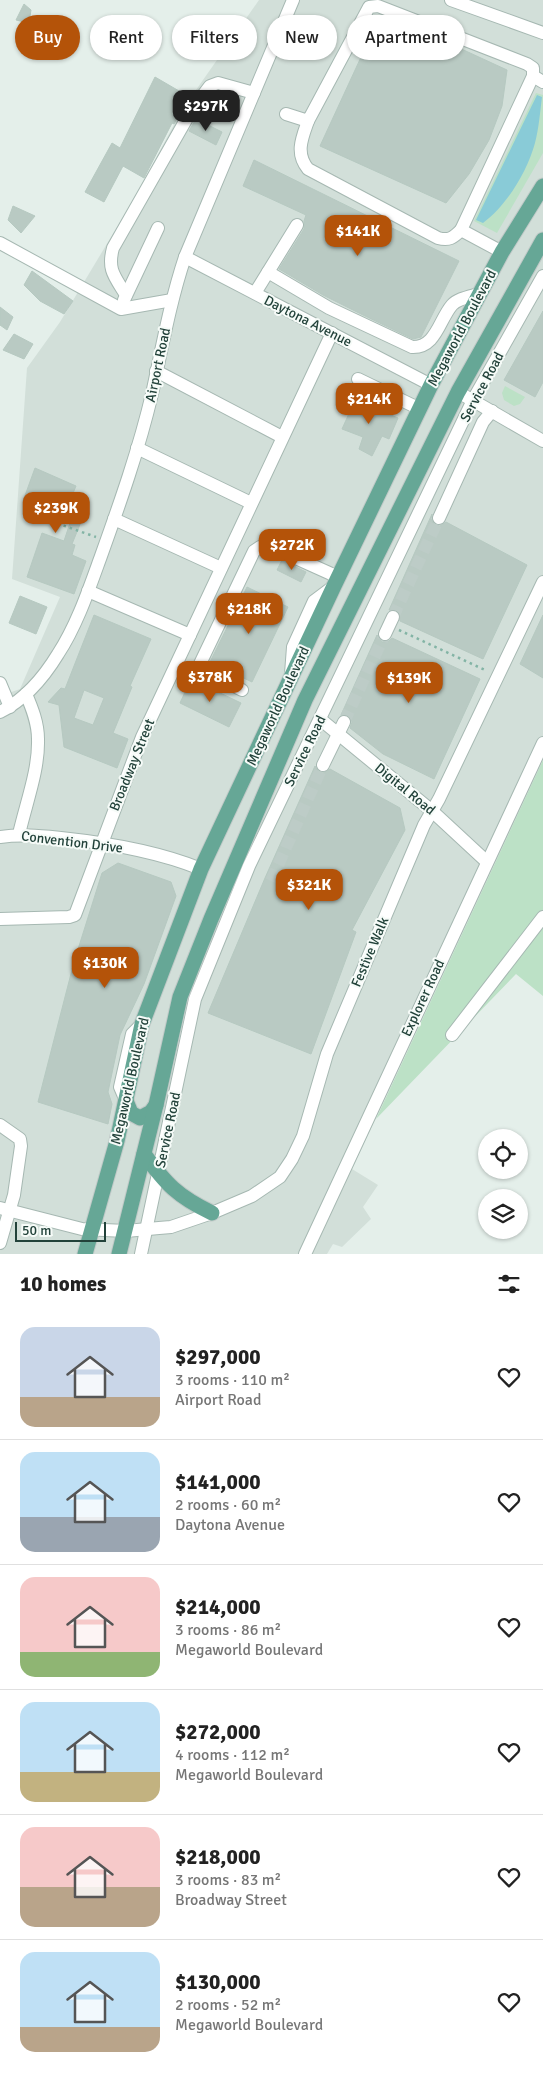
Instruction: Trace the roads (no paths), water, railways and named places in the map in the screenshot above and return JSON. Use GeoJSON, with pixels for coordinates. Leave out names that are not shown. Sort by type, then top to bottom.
{"type":"FeatureCollection","features":[{"type":"Feature","properties":{"kind":"main road","name":"Megaworld Boulevard"},"geometry":{"type":"LineString","coordinates":[[85,1254],[93,1230],[126,1101],[142,1024],[201,869],[420,408],[502,252],[543,186]]}},
{"type":"Feature","properties":{"kind":"main road","name":"Megaworld Boulevard"},"geometry":{"type":"LineString","coordinates":[[119,1254],[156,1105],[180,997],[211,919],[305,700],[458,392],[543,240]]}},
{"type":"Feature","properties":{"kind":"main road"},"geometry":{"type":"LineString","coordinates":[[126,1101],[131,1113],[140,1118],[151,1112],[156,1105]]}},
{"type":"Feature","properties":{"kind":"main road"},"geometry":{"type":"LineString","coordinates":[[144,1154],[159,1174],[181,1197],[212,1213]]}},
{"type":"Feature","properties":{"kind":"street","name":"Airport Road"},"geometry":{"type":"LineString","coordinates":[[5,710],[26,694],[59,653],[88,591],[137,448],[172,300],[185,257],[293,0]]}},
{"type":"Feature","properties":{"kind":"street"},"geometry":{"type":"LineString","coordinates":[[451,0],[543,33]]}},
{"type":"Feature","properties":{"kind":"street"},"geometry":{"type":"LineString","coordinates":[[378,6],[527,64],[533,68],[538,79],[461,230],[452,238],[446,240],[438,238],[308,169],[303,162],[299,148],[308,121],[369,7],[378,6]]}},
{"type":"Feature","properties":{"kind":"street"},"geometry":{"type":"LineString","coordinates":[[126,295],[111,271],[110,260],[113,248],[191,111],[210,86],[218,83],[254,92]]}},
{"type":"Feature","properties":{"kind":"street"},"geometry":{"type":"LineString","coordinates":[[286,114],[308,121]]}},
{"type":"Feature","properties":{"kind":"street"},"geometry":{"type":"LineString","coordinates":[[255,294],[297,226]]}},
{"type":"Feature","properties":{"kind":"street"},"geometry":{"type":"LineString","coordinates":[[121,309],[158,228]]}},
{"type":"Feature","properties":{"kind":"street"},"geometry":{"type":"LineString","coordinates":[[461,230],[502,252]]}},
{"type":"Feature","properties":{"kind":"street"},"geometry":{"type":"LineString","coordinates":[[0,243],[121,309],[172,300]]}},
{"type":"Feature","properties":{"kind":"street","name":"Daytona Avenue"},"geometry":{"type":"LineString","coordinates":[[185,257],[432,385]]}},
{"type":"Feature","properties":{"kind":"street"},"geometry":{"type":"LineString","coordinates":[[268,272],[329,308],[412,347],[420,347],[428,343],[453,303],[481,293]]}},
{"type":"Feature","properties":{"kind":"street","name":"Service Road"},"geometry":{"type":"LineString","coordinates":[[141,1254],[196,996],[250,866],[473,400],[543,276]]}},
{"type":"Feature","properties":{"kind":"street","name":"Broadway Street"},"geometry":{"type":"LineString","coordinates":[[0,919],[69,918],[75,915],[142,738],[332,333]]}},
{"type":"Feature","properties":{"kind":"street"},"geometry":{"type":"LineString","coordinates":[[156,371],[282,437]]}},
{"type":"Feature","properties":{"kind":"street"},"geometry":{"type":"LineString","coordinates":[[358,379],[420,408]]}},
{"type":"Feature","properties":{"kind":"street"},"geometry":{"type":"LineString","coordinates":[[458,392],[543,441]]}},
{"type":"Feature","properties":{"kind":"street"},"geometry":{"type":"LineString","coordinates":[[439,518],[484,422],[492,411]]}},
{"type":"Feature","properties":{"kind":"street"},"geometry":{"type":"LineString","coordinates":[[137,448],[251,504]]}},
{"type":"Feature","properties":{"kind":"street"},"geometry":{"type":"LineString","coordinates":[[114,519],[221,568]]}},
{"type":"Feature","properties":{"kind":"street"},"geometry":{"type":"LineString","coordinates":[[198,668],[254,551],[260,546],[267,545],[336,582]]}},
{"type":"Feature","properties":{"kind":"street","name":"Festive Walk"},"geometry":{"type":"LineString","coordinates":[[93,1230],[126,1231],[171,1226],[212,1213],[252,1196],[280,1177],[292,1159],[303,1136],[327,1054],[424,825],[543,582]]}},
{"type":"Feature","properties":{"kind":"street"},"geometry":{"type":"LineString","coordinates":[[88,591],[190,635]]}},
{"type":"Feature","properties":{"kind":"street"},"geometry":{"type":"LineString","coordinates":[[178,659],[242,690]]}},
{"type":"Feature","properties":{"kind":"street"},"geometry":{"type":"LineString","coordinates":[[0,684],[5,710]]}},
{"type":"Feature","properties":{"kind":"street"},"geometry":{"type":"LineString","coordinates":[[19,834],[36,762],[38,738],[34,715],[26,694]]}},
{"type":"Feature","properties":{"kind":"street","name":"Digital Road"},"geometry":{"type":"LineString","coordinates":[[320,719],[432,811],[486,862]]}},
{"type":"Feature","properties":{"kind":"street"},"geometry":{"type":"LineString","coordinates":[[323,765],[344,722]]}},
{"type":"Feature","properties":{"kind":"street","name":"Explorer Road"},"geometry":{"type":"LineString","coordinates":[[305,1254],[486,862],[543,744]]}},
{"type":"Feature","properties":{"kind":"street","name":"Convention Drive"},"geometry":{"type":"LineString","coordinates":[[0,837],[19,834],[102,842],[189,864],[201,869]]}},
{"type":"Feature","properties":{"kind":"street"},"geometry":{"type":"LineString","coordinates":[[452,1034],[543,917]]}},
{"type":"Feature","properties":{"kind":"street"},"geometry":{"type":"LineString","coordinates":[[0,1126],[20,1140],[14,1195],[4,1209],[0,1243]]}},
{"type":"Feature","properties":{"kind":"street"},"geometry":{"type":"LineString","coordinates":[[4,1209],[82,1229],[93,1230]]}},
{"type":"Feature","properties":{"kind":"water"},"geometry":{"type":"Polygon","coordinates":[[[537,95],[542,97],[538,126],[535,143],[527,165],[515,187],[492,216],[483,223],[476,220],[537,95]]]}},
{"type":"Feature","properties":{"kind":"tunnel"},"geometry":{"type":"LineString","coordinates":[[393,617],[439,518]]}},
{"type":"Feature","properties":{"kind":"tunnel"},"geometry":{"type":"LineString","coordinates":[[344,722],[385,634]]}},
{"type":"Feature","properties":{"kind":"tunnel"},"geometry":{"type":"LineString","coordinates":[[271,881],[323,765]]}}]}
